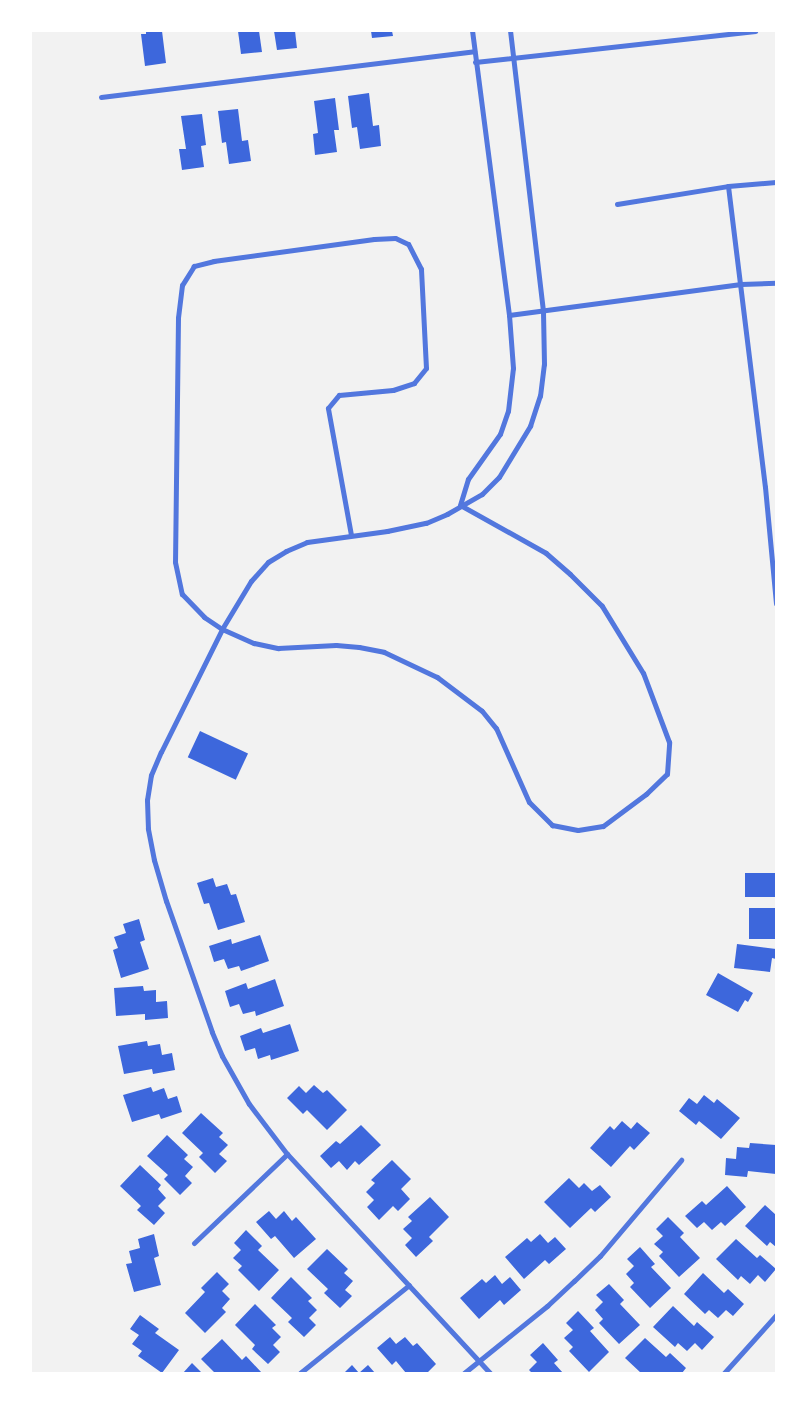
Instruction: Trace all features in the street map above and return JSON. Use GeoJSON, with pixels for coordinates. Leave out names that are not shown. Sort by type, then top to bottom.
{"type":"FeatureCollection","features":[{"type":"Feature","properties":{"kind":"street"},"geometry":{"type":"LineString","coordinates":[[460,505],[468,479],[500,434],[508,411],[514,368],[509,315],[472,31]]}},
{"type":"Feature","properties":{"kind":"street"},"geometry":{"type":"LineString","coordinates":[[490,1373],[480,1360],[287,1154],[249,1104],[222,1056],[166,901],[154,860],[148,829],[147,800],[151,775],[222,629],[251,581],[268,562],[286,550],[307,542],[387,531],[426,523],[482,494],[499,477],[530,426],[540,396],[543,372],[543,311],[510,31]]}},
{"type":"Feature","properties":{"kind":"street"},"geometry":{"type":"LineString","coordinates":[[475,62],[755,31]]}},
{"type":"Feature","properties":{"kind":"street"},"geometry":{"type":"LineString","coordinates":[[101,97],[474,51]]}},
{"type":"Feature","properties":{"kind":"street"},"geometry":{"type":"LineString","coordinates":[[616,204],[728,186],[776,182]]}},
{"type":"Feature","properties":{"kind":"street"},"geometry":{"type":"LineString","coordinates":[[728,186],[741,284],[776,603]]}},
{"type":"Feature","properties":{"kind":"street"},"geometry":{"type":"LineString","coordinates":[[351,535],[328,408],[339,395],[393,390],[414,383],[426,368],[421,269],[408,244],[396,238],[374,240],[214,261],[194,266],[182,284],[178,318],[174,562],[182,594],[204,617],[222,629],[254,643],[278,648],[336,645],[359,647],[384,652],[437,677],[482,711],[496,728],[516,777],[529,802],[552,825],[578,830],[603,826],[646,794],[666,774],[669,742],[643,673],[602,606],[570,574],[546,553],[460,505]]}},
{"type":"Feature","properties":{"kind":"street"},"geometry":{"type":"LineString","coordinates":[[509,315],[741,284],[776,283]]}},
{"type":"Feature","properties":{"kind":"street"},"geometry":{"type":"LineString","coordinates":[[194,1244],[287,1154]]}},
{"type":"Feature","properties":{"kind":"street"},"geometry":{"type":"LineString","coordinates":[[464,1373],[574,1281],[600,1256],[681,1160]]}},
{"type":"Feature","properties":{"kind":"street"},"geometry":{"type":"LineString","coordinates":[[300,1373],[409,1285]]}},
{"type":"Feature","properties":{"kind":"street"},"geometry":{"type":"LineString","coordinates":[[724,1373],[776,1315]]}},
{"type":"Feature","properties":{"kind":"building"},"geometry":{"type":"Polygon","coordinates":[[[146,31],[162,31],[166,63],[145,66],[141,34],[146,34],[146,31]]]}},
{"type":"Feature","properties":{"kind":"building"},"geometry":{"type":"Polygon","coordinates":[[[238,31],[259,31],[262,52],[241,54],[238,31]]]}},
{"type":"Feature","properties":{"kind":"building"},"geometry":{"type":"Polygon","coordinates":[[[274,31],[295,31],[297,48],[277,50],[274,31]]]}},
{"type":"Feature","properties":{"kind":"building"},"geometry":{"type":"Polygon","coordinates":[[[371,31],[392,31],[393,36],[372,38],[371,31]]]}},
{"type":"Feature","properties":{"kind":"building"},"geometry":{"type":"Polygon","coordinates":[[[369,93],[373,126],[379,125],[381,146],[360,149],[357,127],[352,128],[348,96],[369,93]]]}},
{"type":"Feature","properties":{"kind":"building"},"geometry":{"type":"Polygon","coordinates":[[[335,98],[339,130],[334,130],[337,152],[315,155],[313,134],[318,133],[314,101],[335,98]]]}},
{"type":"Feature","properties":{"kind":"building"},"geometry":{"type":"Polygon","coordinates":[[[238,109],[242,141],[248,140],[251,161],[229,164],[226,142],[222,143],[218,111],[238,109]]]}},
{"type":"Feature","properties":{"kind":"building"},"geometry":{"type":"Polygon","coordinates":[[[202,114],[206,145],[201,146],[204,167],[182,170],[179,149],[186,149],[181,116],[202,114]]]}},
{"type":"Feature","properties":{"kind":"building"},"geometry":{"type":"Polygon","coordinates":[[[200,731],[248,753],[236,780],[188,757],[200,731]]]}},
{"type":"Feature","properties":{"kind":"building"},"geometry":{"type":"Polygon","coordinates":[[[745,873],[776,873],[776,897],[745,897],[745,873]]]}},
{"type":"Feature","properties":{"kind":"building"},"geometry":{"type":"Polygon","coordinates":[[[213,878],[216,887],[227,884],[231,895],[236,894],[245,922],[218,930],[209,903],[204,904],[197,883],[213,878]]]}},
{"type":"Feature","properties":{"kind":"building"},"geometry":{"type":"Polygon","coordinates":[[[749,908],[776,908],[776,939],[749,939],[749,908]]]}},
{"type":"Feature","properties":{"kind":"building"},"geometry":{"type":"Polygon","coordinates":[[[139,919],[145,940],[140,942],[149,969],[121,978],[113,950],[118,948],[114,937],[126,933],[123,924],[139,919]]]}},
{"type":"Feature","properties":{"kind":"building"},"geometry":{"type":"Polygon","coordinates":[[[260,935],[269,961],[241,971],[239,966],[228,969],[224,959],[214,962],[209,946],[231,939],[232,944],[260,935]]]}},
{"type":"Feature","properties":{"kind":"building"},"geometry":{"type":"Polygon","coordinates":[[[737,944],[776,949],[776,959],[772,958],[770,972],[734,968],[737,944]]]}},
{"type":"Feature","properties":{"kind":"building"},"geometry":{"type":"Polygon","coordinates":[[[718,973],[753,993],[748,1002],[745,1000],[738,1012],[706,995],[718,973]]]}},
{"type":"Feature","properties":{"kind":"building"},"geometry":{"type":"Polygon","coordinates":[[[275,979],[284,1006],[256,1016],[255,1011],[243,1014],[239,1004],[230,1007],[225,991],[246,983],[248,989],[275,979]]]}},
{"type":"Feature","properties":{"kind":"building"},"geometry":{"type":"Polygon","coordinates":[[[143,986],[144,991],[156,990],[156,1002],[167,1001],[168,1018],[145,1020],[145,1014],[116,1016],[114,988],[143,986]]]}},
{"type":"Feature","properties":{"kind":"building"},"geometry":{"type":"Polygon","coordinates":[[[290,1024],[299,1051],[271,1060],[270,1055],[258,1059],[255,1048],[245,1051],[240,1036],[261,1028],[263,1033],[290,1024]]]}},
{"type":"Feature","properties":{"kind":"building"},"geometry":{"type":"Polygon","coordinates":[[[147,1041],[148,1046],[160,1044],[162,1055],[172,1053],[175,1070],[153,1074],[152,1069],[124,1074],[118,1046],[147,1041]]]}},
{"type":"Feature","properties":{"kind":"building"},"geometry":{"type":"Polygon","coordinates":[[[314,1085],[323,1093],[327,1090],[347,1110],[327,1130],[307,1110],[303,1114],[287,1098],[299,1086],[306,1093],[314,1085]]]}},
{"type":"Feature","properties":{"kind":"building"},"geometry":{"type":"Polygon","coordinates":[[[151,1087],[153,1092],[164,1088],[168,1099],[177,1096],[182,1112],[161,1119],[159,1114],[132,1122],[123,1095],[151,1087]]]}},
{"type":"Feature","properties":{"kind":"building"},"geometry":{"type":"Polygon","coordinates":[[[704,1095],[714,1103],[717,1099],[740,1118],[721,1139],[699,1121],[696,1125],[679,1111],[689,1098],[697,1104],[704,1095]]]}},
{"type":"Feature","properties":{"kind":"building"},"geometry":{"type":"Polygon","coordinates":[[[201,1113],[223,1133],[219,1137],[228,1145],[219,1154],[227,1161],[215,1173],[199,1157],[203,1153],[182,1133],[201,1113]]]}},
{"type":"Feature","properties":{"kind":"building"},"geometry":{"type":"Polygon","coordinates":[[[622,1121],[631,1129],[637,1122],[650,1133],[634,1150],[630,1146],[611,1167],[590,1148],[610,1126],[614,1130],[622,1121]]]}},
{"type":"Feature","properties":{"kind":"building"},"geometry":{"type":"Polygon","coordinates":[[[361,1125],[381,1145],[359,1165],[355,1161],[347,1170],[339,1161],[331,1168],[320,1156],[336,1141],[340,1144],[361,1125]]]}},
{"type":"Feature","properties":{"kind":"building"},"geometry":{"type":"Polygon","coordinates":[[[167,1135],[188,1155],[184,1159],[193,1167],[185,1176],[192,1183],[180,1195],[164,1179],[168,1175],[147,1156],[167,1135]]]}},
{"type":"Feature","properties":{"kind":"building"},"geometry":{"type":"Polygon","coordinates":[[[750,1143],[776,1145],[776,1174],[748,1171],[747,1177],[725,1175],[726,1158],[736,1159],[737,1147],[749,1148],[750,1143]]]}},
{"type":"Feature","properties":{"kind":"building"},"geometry":{"type":"Polygon","coordinates":[[[392,1160],[411,1179],[401,1189],[410,1199],[398,1211],[393,1206],[379,1220],[367,1207],[374,1200],[366,1192],[375,1183],[371,1180],[392,1160]]]}},
{"type":"Feature","properties":{"kind":"building"},"geometry":{"type":"Polygon","coordinates":[[[140,1165],[161,1185],[158,1189],[166,1198],[158,1206],[165,1213],[154,1225],[137,1210],[141,1206],[120,1186],[140,1165]]]}},
{"type":"Feature","properties":{"kind":"building"},"geometry":{"type":"Polygon","coordinates":[[[569,1178],[579,1188],[584,1183],[592,1191],[600,1185],[611,1197],[595,1212],[591,1208],[570,1228],[544,1202],[569,1178]]]}},
{"type":"Feature","properties":{"kind":"building"},"geometry":{"type":"Polygon","coordinates":[[[727,1186],[746,1207],[725,1226],[721,1222],[712,1230],[704,1222],[697,1228],[685,1216],[702,1201],[706,1205],[727,1186]]]}},
{"type":"Feature","properties":{"kind":"building"},"geometry":{"type":"Polygon","coordinates":[[[430,1197],[449,1217],[429,1237],[433,1241],[416,1257],[405,1245],[412,1238],[403,1229],[412,1221],[408,1217],[430,1197]]]}},
{"type":"Feature","properties":{"kind":"building"},"geometry":{"type":"Polygon","coordinates":[[[765,1205],[776,1215],[776,1247],[770,1242],[767,1246],[745,1226],[765,1205]]]}},
{"type":"Feature","properties":{"kind":"building"},"geometry":{"type":"Polygon","coordinates":[[[269,1211],[276,1219],[284,1211],[292,1221],[296,1217],[316,1239],[294,1258],[275,1236],[271,1239],[256,1222],[269,1211]]]}},
{"type":"Feature","properties":{"kind":"building"},"geometry":{"type":"Polygon","coordinates":[[[668,1217],[684,1233],[680,1237],[700,1258],[679,1277],[659,1256],[663,1252],[654,1244],[663,1236],[656,1229],[668,1217]]]}},
{"type":"Feature","properties":{"kind":"building"},"geometry":{"type":"Polygon","coordinates":[[[246,1230],[262,1246],[258,1250],[279,1270],[259,1291],[238,1270],[242,1266],[233,1258],[241,1250],[234,1243],[246,1230]]]}},
{"type":"Feature","properties":{"kind":"building"},"geometry":{"type":"Polygon","coordinates":[[[154,1234],[159,1256],[154,1258],[161,1285],[134,1292],[126,1264],[132,1263],[129,1251],[140,1248],[138,1239],[154,1234]]]}},
{"type":"Feature","properties":{"kind":"building"},"geometry":{"type":"Polygon","coordinates":[[[540,1234],[548,1243],[555,1237],[566,1249],[549,1264],[545,1260],[524,1279],[505,1257],[527,1238],[531,1242],[540,1234]]]}},
{"type":"Feature","properties":{"kind":"building"},"geometry":{"type":"Polygon","coordinates":[[[736,1239],[757,1258],[760,1255],[776,1269],[765,1282],[758,1275],[750,1284],[741,1276],[738,1280],[716,1259],[736,1239]]]}},
{"type":"Feature","properties":{"kind":"building"},"geometry":{"type":"Polygon","coordinates":[[[640,1247],[655,1264],[651,1267],[671,1288],[650,1308],[630,1287],[634,1283],[626,1274],[634,1266],[627,1259],[640,1247]]]}},
{"type":"Feature","properties":{"kind":"building"},"geometry":{"type":"Polygon","coordinates":[[[327,1249],[348,1269],[344,1273],[353,1281],[345,1290],[352,1296],[340,1308],[324,1293],[328,1289],[307,1269],[327,1249]]]}},
{"type":"Feature","properties":{"kind":"building"},"geometry":{"type":"Polygon","coordinates":[[[217,1272],[229,1284],[222,1291],[230,1299],[222,1308],[226,1312],[205,1333],[185,1313],[205,1292],[201,1288],[217,1272]]]}},
{"type":"Feature","properties":{"kind":"building"},"geometry":{"type":"Polygon","coordinates":[[[703,1273],[724,1293],[728,1289],[744,1304],[733,1316],[726,1310],[718,1318],[709,1310],[705,1314],[684,1294],[703,1273]]]}},
{"type":"Feature","properties":{"kind":"building"},"geometry":{"type":"Polygon","coordinates":[[[495,1275],[502,1284],[510,1277],[521,1290],[504,1305],[500,1300],[479,1319],[460,1298],[482,1279],[486,1283],[495,1275]]]}},
{"type":"Feature","properties":{"kind":"building"},"geometry":{"type":"Polygon","coordinates":[[[291,1277],[312,1298],[308,1301],[317,1310],[309,1318],[316,1325],[304,1337],[288,1322],[292,1318],[271,1298],[291,1277]]]}},
{"type":"Feature","properties":{"kind":"building"},"geometry":{"type":"Polygon","coordinates":[[[609,1284],[624,1300],[620,1304],[640,1325],[619,1344],[599,1323],[603,1319],[595,1310],[603,1302],[596,1295],[609,1284]]]}},
{"type":"Feature","properties":{"kind":"building"},"geometry":{"type":"Polygon","coordinates":[[[255,1304],[276,1325],[272,1328],[281,1337],[273,1345],[280,1352],[268,1364],[252,1349],[255,1345],[235,1325],[255,1304]]]}},
{"type":"Feature","properties":{"kind":"building"},"geometry":{"type":"Polygon","coordinates":[[[673,1306],[694,1326],[697,1322],[714,1337],[702,1350],[695,1343],[687,1351],[678,1343],[675,1347],[653,1327],[673,1306]]]}},
{"type":"Feature","properties":{"kind":"building"},"geometry":{"type":"Polygon","coordinates":[[[578,1311],[594,1328],[590,1331],[609,1352],[589,1372],[569,1351],[573,1347],[564,1338],[573,1330],[566,1323],[578,1311]]]}},
{"type":"Feature","properties":{"kind":"building"},"geometry":{"type":"Polygon","coordinates":[[[140,1315],[159,1329],[155,1333],[179,1350],[162,1373],[138,1356],[142,1351],[132,1344],[139,1335],[130,1329],[140,1315]]]}},
{"type":"Feature","properties":{"kind":"building"},"geometry":{"type":"Polygon","coordinates":[[[390,1337],[396,1344],[405,1337],[413,1346],[417,1343],[436,1364],[427,1373],[406,1373],[396,1361],[392,1365],[377,1348],[390,1337]]]}},
{"type":"Feature","properties":{"kind":"building"},"geometry":{"type":"Polygon","coordinates":[[[645,1338],[666,1357],[670,1353],[686,1368],[682,1373],[641,1373],[625,1358],[645,1338]]]}},
{"type":"Feature","properties":{"kind":"building"},"geometry":{"type":"Polygon","coordinates":[[[222,1339],[242,1360],[246,1356],[262,1373],[215,1373],[201,1359],[222,1339]]]}},
{"type":"Feature","properties":{"kind":"building"},"geometry":{"type":"Polygon","coordinates":[[[543,1343],[558,1360],[554,1363],[563,1373],[532,1373],[529,1370],[537,1362],[530,1355],[543,1343]]]}},
{"type":"Feature","properties":{"kind":"building"},"geometry":{"type":"Polygon","coordinates":[[[192,1363],[202,1373],[183,1373],[192,1363]]]}},
{"type":"Feature","properties":{"kind":"building"},"geometry":{"type":"Polygon","coordinates":[[[352,1365],[359,1373],[344,1373],[352,1365]]]}},
{"type":"Feature","properties":{"kind":"building"},"geometry":{"type":"Polygon","coordinates":[[[368,1365],[375,1373],[359,1373],[368,1365]]]}}]}
